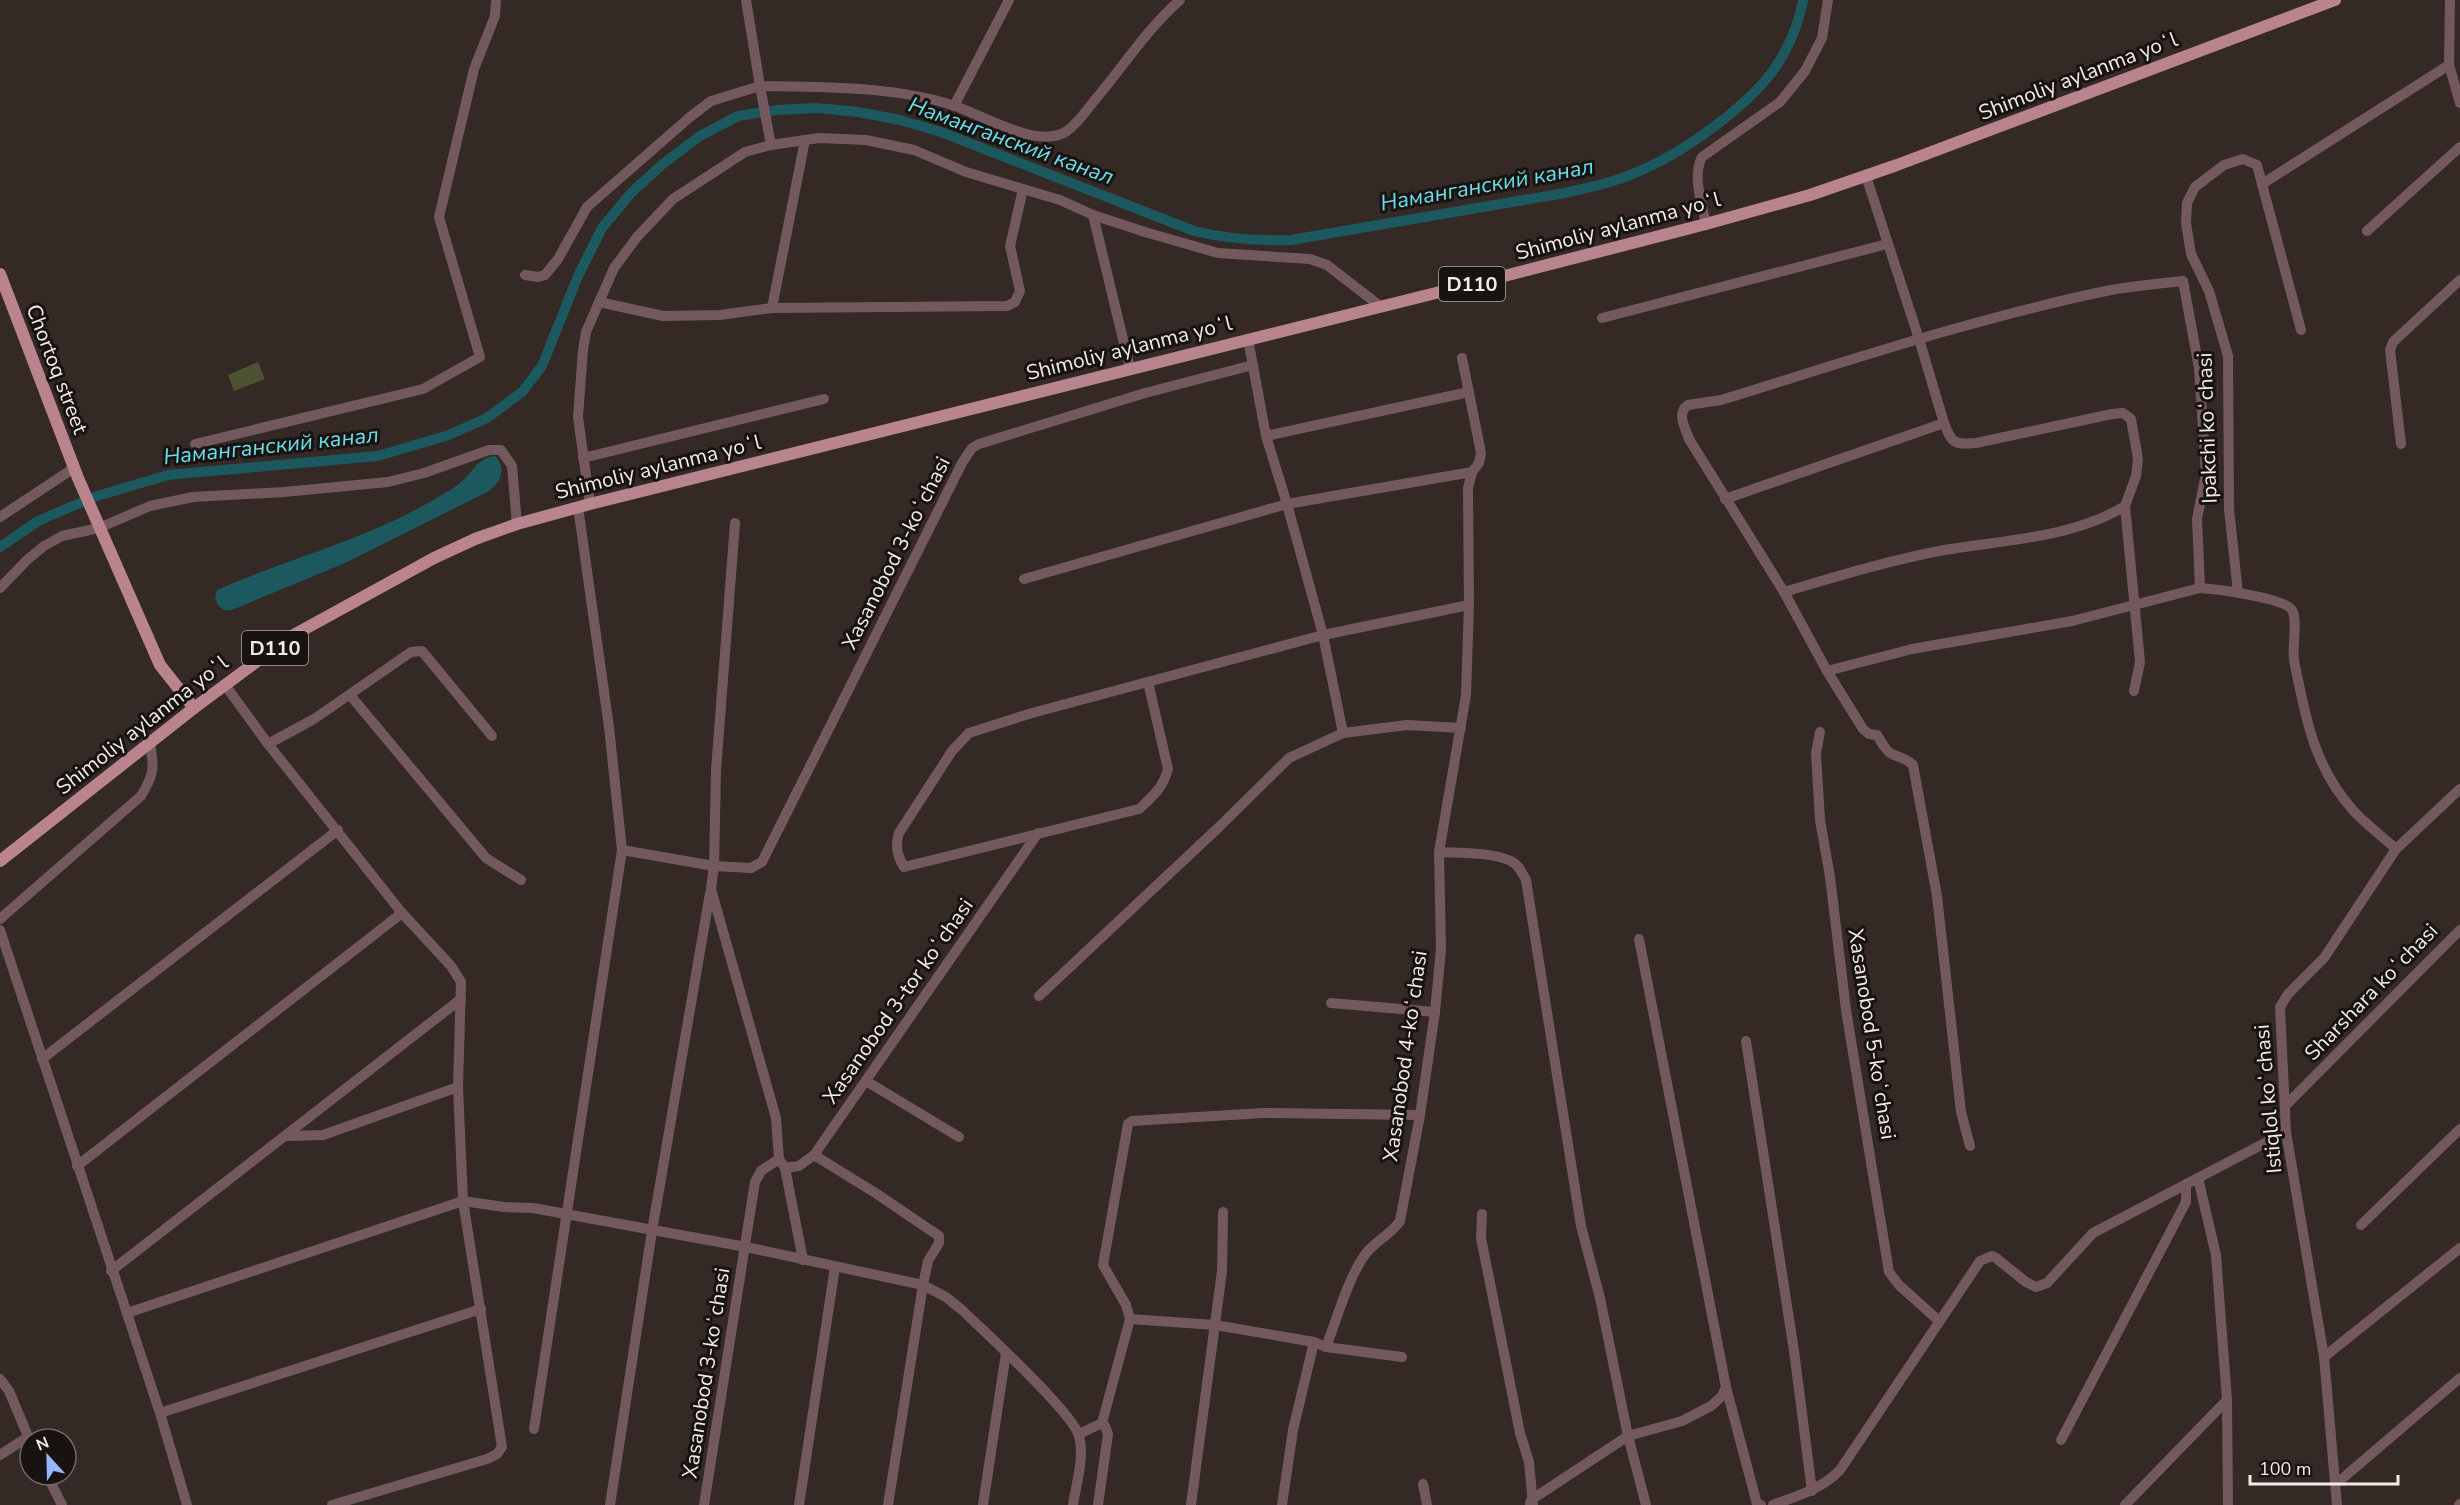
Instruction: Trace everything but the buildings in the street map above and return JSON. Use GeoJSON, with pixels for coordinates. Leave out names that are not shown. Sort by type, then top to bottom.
{"type":"FeatureCollection","features":[{"type":"Feature","properties":{"kind":"main road","name":"Shimoliy aylanma yoʻl"},"geometry":{"type":"LineString","coordinates":[[0,861],[194,708],[290,637],[360,597],[474,539],[517,524],[584,506],[1706,224],[1866,176],[2335,0]]}},
{"type":"Feature","properties":{"kind":"main road","name":"Chortoq street"},"geometry":{"type":"LineString","coordinates":[[0,274],[76,473],[160,665],[194,708]]}},
{"type":"Feature","properties":{"kind":"street"},"geometry":{"type":"LineString","coordinates":[[195,444],[423,389],[480,357],[439,217],[474,69],[495,16],[496,0]]}},
{"type":"Feature","properties":{"kind":"street"},"geometry":{"type":"LineString","coordinates":[[746,0],[770,141]]}},
{"type":"Feature","properties":{"kind":"street"},"geometry":{"type":"LineString","coordinates":[[954,106],[1010,0]]}},
{"type":"Feature","properties":{"kind":"street"},"geometry":{"type":"LineString","coordinates":[[525,275],[538,277],[546,275],[558,259],[587,207],[711,101],[761,91],[839,88],[908,96],[954,106],[1038,137],[1055,137],[1067,131],[1080,118],[1118,74],[1162,16],[1180,0]]}},
{"type":"Feature","properties":{"kind":"street"},"geometry":{"type":"LineString","coordinates":[[1706,224],[1698,180],[1698,166],[1702,157],[1780,102],[1805,71],[1822,38],[1828,0]]}},
{"type":"Feature","properties":{"kind":"street"},"geometry":{"type":"LineString","coordinates":[[2450,0],[2450,65],[2460,103]]}},
{"type":"Feature","properties":{"kind":"street"},"geometry":{"type":"LineString","coordinates":[[2301,330],[2262,184],[2450,65]]}},
{"type":"Feature","properties":{"kind":"street"},"geometry":{"type":"LineString","coordinates":[[534,1430],[622,850],[584,506],[583,458],[578,417],[583,350],[586,332],[599,302],[620,260],[637,237],[674,199],[745,152],[770,141],[819,138],[866,140],[914,150],[966,172],[1060,200],[1093,215],[1218,253],[1310,259],[1327,265],[1380,306]]}},
{"type":"Feature","properties":{"kind":"street"},"geometry":{"type":"LineString","coordinates":[[772,308],[805,140]]}},
{"type":"Feature","properties":{"kind":"street"},"geometry":{"type":"LineString","coordinates":[[2367,231],[2460,147]]}},
{"type":"Feature","properties":{"kind":"street","name":"Ipakchi koʻchasi"},"geometry":{"type":"LineString","coordinates":[[2238,593],[2229,509],[2228,356],[2209,291],[2191,254],[2186,223],[2187,203],[2195,187],[2224,165],[2243,159],[2257,165],[2262,184]]}},
{"type":"Feature","properties":{"kind":"street"},"geometry":{"type":"LineString","coordinates":[[1866,176],[1950,439],[1959,445],[1976,443],[2123,413],[2131,420],[2138,459],[2136,476],[2125,506],[2140,662],[2134,691]]}},
{"type":"Feature","properties":{"kind":"street"},"geometry":{"type":"LineString","coordinates":[[599,302],[663,316],[720,315],[772,308],[999,307],[1015,302],[1020,291],[1010,246],[1023,189]]}},
{"type":"Feature","properties":{"kind":"street"},"geometry":{"type":"LineString","coordinates":[[1093,215],[1130,368]]}},
{"type":"Feature","properties":{"kind":"street"},"geometry":{"type":"LineString","coordinates":[[1602,318],[1887,244]]}},
{"type":"Feature","properties":{"kind":"street"},"geometry":{"type":"LineString","coordinates":[[1970,1146],[1961,1112],[1937,896],[1913,765],[1908,760],[1892,755],[1877,735],[1869,734],[1863,729],[1827,671],[1784,592],[1689,439],[1681,417],[1684,408],[1688,405],[1721,400],[1919,339],[2109,291],[2183,281],[2199,270]]}},
{"type":"Feature","properties":{"kind":"street"},"geometry":{"type":"LineString","coordinates":[[2401,444],[2390,350],[2392,342],[2460,280]]}},
{"type":"Feature","properties":{"kind":"street"},"geometry":{"type":"LineString","coordinates":[[2183,281],[2199,368],[2206,474],[2197,519],[2200,588]]}},
{"type":"Feature","properties":{"kind":"street"},"geometry":{"type":"LineString","coordinates":[[1248,339],[1266,436],[1323,635],[1343,733]]}},
{"type":"Feature","properties":{"kind":"street","name":"Xasanobod 4-koʻchasi"},"geometry":{"type":"LineString","coordinates":[[1326,1347],[1364,1254],[1387,1233],[1395,1229],[1400,1221],[1420,1115],[1435,1012],[1441,949],[1439,852],[1466,695],[1469,605],[1468,488],[1472,472],[1479,463],[1481,453],[1462,358]]}},
{"type":"Feature","properties":{"kind":"street","name":"Xasanobod 3-koʻchasi"},"geometry":{"type":"LineString","coordinates":[[622,850],[714,866],[752,868],[762,862],[962,463],[972,448],[1145,393],[1253,365]]}},
{"type":"Feature","properties":{"kind":"street"},"geometry":{"type":"LineString","coordinates":[[1266,436],[1469,392]]}},
{"type":"Feature","properties":{"kind":"street"},"geometry":{"type":"LineString","coordinates":[[583,458],[824,399]]}},
{"type":"Feature","properties":{"kind":"street"},"geometry":{"type":"LineString","coordinates":[[1725,499],[1944,423]]}},
{"type":"Feature","properties":{"kind":"street"},"geometry":{"type":"LineString","coordinates":[[0,588],[27,560],[44,546],[62,536],[150,506],[194,497],[284,492],[388,482],[489,450],[501,450],[512,466],[517,524]]}},
{"type":"Feature","properties":{"kind":"street"},"geometry":{"type":"LineString","coordinates":[[1024,579],[1287,504],[1472,472]]}},
{"type":"Feature","properties":{"kind":"street"},"geometry":{"type":"LineString","coordinates":[[0,517],[76,473]]}},
{"type":"Feature","properties":{"kind":"street"},"geometry":{"type":"LineString","coordinates":[[1784,592],[1936,552],[2063,531],[2107,517],[2125,506]]}},
{"type":"Feature","properties":{"kind":"street"},"geometry":{"type":"LineString","coordinates":[[610,1505],[652,1231],[714,866],[716,770],[735,523]]}},
{"type":"Feature","properties":{"kind":"street"},"geometry":{"type":"LineString","coordinates":[[1827,671],[1912,649],[2072,621],[2200,588],[2225,589],[2284,602],[2292,609],[2294,616],[2292,649],[2317,757],[2351,808],[2396,849]]}},
{"type":"Feature","properties":{"kind":"street"},"geometry":{"type":"LineString","coordinates":[[1148,682],[1168,769],[1165,782],[1160,790],[1139,809],[908,867],[902,863],[896,842],[899,833],[952,751],[969,733],[1148,682],[1323,635],[1469,605]]}},
{"type":"Feature","properties":{"kind":"street"},"geometry":{"type":"LineString","coordinates":[[268,744],[314,719],[411,652],[418,650],[422,651],[492,736]]}},
{"type":"Feature","properties":{"kind":"street"},"geometry":{"type":"LineString","coordinates":[[225,685],[268,744],[402,913],[458,975],[461,982],[458,1087],[463,1201],[502,1448],[487,1460],[332,1505]]}},
{"type":"Feature","properties":{"kind":"street"},"geometry":{"type":"LineString","coordinates":[[350,695],[486,858],[521,880]]}},
{"type":"Feature","properties":{"kind":"street"},"geometry":{"type":"LineString","coordinates":[[1039,996],[1219,828],[1289,758],[1343,733],[1407,725],[1461,728]]}},
{"type":"Feature","properties":{"kind":"street","name":"Xasanobod 5-koʻchasi"},"geometry":{"type":"LineString","coordinates":[[1820,732],[1816,753],[1820,820],[1830,877],[1846,1010],[1889,1272],[1899,1285],[1939,1321]]}},
{"type":"Feature","properties":{"kind":"street"},"geometry":{"type":"LineString","coordinates":[[0,919],[141,796],[152,778],[154,768],[150,742]]}},
{"type":"Feature","properties":{"kind":"street","name":"Istiqlol koʻchasi"},"geometry":{"type":"LineString","coordinates":[[2337,1505],[2324,1358],[2286,1132],[2280,1007],[2288,994],[2324,958],[2396,849],[2460,789]]}},
{"type":"Feature","properties":{"kind":"street"},"geometry":{"type":"LineString","coordinates":[[42,1059],[338,830]]}},
{"type":"Feature","properties":{"kind":"street","name":"Xasanobod 3-tor koʻchasi"},"geometry":{"type":"LineString","coordinates":[[782,1163],[800,1166],[814,1155],[1038,833]]}},
{"type":"Feature","properties":{"kind":"street"},"geometry":{"type":"LineString","coordinates":[[1439,852],[1480,855],[1512,861],[1519,867],[1526,880],[1581,1226],[1600,1298],[1628,1436],[1646,1505]]}},
{"type":"Feature","properties":{"kind":"street"},"geometry":{"type":"LineString","coordinates":[[711,889],[776,1118],[782,1163],[803,1260]]}},
{"type":"Feature","properties":{"kind":"street"},"geometry":{"type":"LineString","coordinates":[[77,1166],[402,913]]}},
{"type":"Feature","properties":{"kind":"street"},"geometry":{"type":"LineString","coordinates":[[0,930],[111,1271],[128,1313],[187,1505]]}},
{"type":"Feature","properties":{"kind":"street","name":"Sharshara koʻchasi"},"geometry":{"type":"LineString","coordinates":[[2285,1106],[2460,930]]}},
{"type":"Feature","properties":{"kind":"street"},"geometry":{"type":"LineString","coordinates":[[1639,939],[1726,1387],[1757,1504],[1761,1505]]}},
{"type":"Feature","properties":{"kind":"street"},"geometry":{"type":"LineString","coordinates":[[111,1271],[461,999]]}},
{"type":"Feature","properties":{"kind":"street"},"geometry":{"type":"LineString","coordinates":[[1331,1003],[1435,1012]]}},
{"type":"Feature","properties":{"kind":"street"},"geometry":{"type":"LineString","coordinates":[[1746,1041],[1794,1351],[1812,1491]]}},
{"type":"Feature","properties":{"kind":"street"},"geometry":{"type":"LineString","coordinates":[[866,1081],[959,1137]]}},
{"type":"Feature","properties":{"kind":"street"},"geometry":{"type":"LineString","coordinates":[[286,1136],[323,1135],[458,1087]]}},
{"type":"Feature","properties":{"kind":"street"},"geometry":{"type":"LineString","coordinates":[[1079,1434],[1102,1423],[1130,1318],[1126,1305],[1102,1265],[1128,1124],[1132,1121],[1263,1113],[1420,1115]]}},
{"type":"Feature","properties":{"kind":"street"},"geometry":{"type":"LineString","coordinates":[[2361,1225],[2460,1129]]}},
{"type":"Feature","properties":{"kind":"street"},"geometry":{"type":"LineString","coordinates":[[1773,1505],[1812,1491],[1829,1481],[1840,1470],[1980,1261],[1992,1256],[2036,1287],[2047,1283],[2093,1233],[2286,1132]]}},
{"type":"Feature","properties":{"kind":"street"},"geometry":{"type":"LineString","coordinates":[[814,1155],[878,1194],[939,1236],[939,1243],[928,1261],[922,1285],[888,1505]]}},
{"type":"Feature","properties":{"kind":"street","name":"Xasanobod 3-koʻchasi"},"geometry":{"type":"LineString","coordinates":[[704,1505],[755,1182],[761,1171],[782,1163]]}},
{"type":"Feature","properties":{"kind":"street"},"geometry":{"type":"LineString","coordinates":[[2198,1178],[2216,1255],[2227,1400],[2228,1505]]}},
{"type":"Feature","properties":{"kind":"street"},"geometry":{"type":"LineString","coordinates":[[2061,1440],[2186,1202],[2186,1184]]}},
{"type":"Feature","properties":{"kind":"street"},"geometry":{"type":"LineString","coordinates":[[128,1313],[463,1201],[504,1208],[534,1209],[746,1247],[922,1285],[946,1297],[1006,1353],[1064,1413],[1079,1434],[1080,1460],[1073,1505]]}},
{"type":"Feature","properties":{"kind":"street"},"geometry":{"type":"LineString","coordinates":[[1191,1505],[1222,1271],[1222,1212]]}},
{"type":"Feature","properties":{"kind":"street"},"geometry":{"type":"LineString","coordinates":[[1482,1214],[1481,1238],[1520,1433],[1528,1462],[1531,1503]]}},
{"type":"Feature","properties":{"kind":"street"},"geometry":{"type":"LineString","coordinates":[[2324,1358],[2460,1248]]}},
{"type":"Feature","properties":{"kind":"street"},"geometry":{"type":"LineString","coordinates":[[798,1505],[835,1267]]}},
{"type":"Feature","properties":{"kind":"street"},"geometry":{"type":"LineString","coordinates":[[160,1413],[480,1308]]}},
{"type":"Feature","properties":{"kind":"street"},"geometry":{"type":"LineString","coordinates":[[1130,1318],[1215,1326],[1314,1342],[1326,1347],[1402,1357]]}},
{"type":"Feature","properties":{"kind":"street"},"geometry":{"type":"LineString","coordinates":[[1282,1505],[1293,1430],[1314,1342]]}},
{"type":"Feature","properties":{"kind":"street"},"geometry":{"type":"LineString","coordinates":[[983,1505],[1006,1353]]}},
{"type":"Feature","properties":{"kind":"street"},"geometry":{"type":"LineString","coordinates":[[2336,1484],[2460,1378]]}},
{"type":"Feature","properties":{"kind":"street"},"geometry":{"type":"LineString","coordinates":[[0,1379],[9,1391],[24,1427]]}},
{"type":"Feature","properties":{"kind":"street"},"geometry":{"type":"LineString","coordinates":[[1531,1503],[1628,1436],[1682,1421],[1711,1406],[1722,1396],[1726,1387]]}},
{"type":"Feature","properties":{"kind":"street"},"geometry":{"type":"LineString","coordinates":[[2125,1505],[2227,1400]]}},
{"type":"Feature","properties":{"kind":"street"},"geometry":{"type":"LineString","coordinates":[[1098,1505],[1108,1434],[1102,1423]]}},
{"type":"Feature","properties":{"kind":"street"},"geometry":{"type":"LineString","coordinates":[[0,1455],[18,1445]]}},
{"type":"Feature","properties":{"kind":"street"},"geometry":{"type":"LineString","coordinates":[[1424,1484],[1427,1505]]}},
{"type":"Feature","properties":{"kind":"street"},"geometry":{"type":"LineString","coordinates":[[53,1487],[62,1505]]}},
{"type":"Feature","properties":{"kind":"green space"},"geometry":{"type":"Polygon","coordinates":[[[258,362],[265,379],[234,391],[228,375],[258,362]]]}},
{"type":"Feature","properties":{"kind":"water"},"geometry":{"type":"Polygon","coordinates":[[[495,456],[502,470],[497,483],[489,491],[345,563],[232,610],[224,610],[218,605],[215,598],[217,590],[393,521],[450,490],[465,479],[479,463],[495,456]]]}},
{"type":"Feature","properties":{"kind":"waterway","name":"Наманганский канал"},"geometry":{"type":"LineString","coordinates":[[0,547],[38,521],[68,508],[97,496],[168,475],[378,456],[449,435],[487,418],[522,392],[542,366],[578,276],[602,228],[631,193],[664,163],[700,136],[738,116],[777,110],[817,108],[858,112],[900,120],[941,132],[1194,231],[1242,239],[1291,240],[1565,193],[1615,180],[1644,169],[1695,140],[1730,114],[1760,86],[1772,72],[1787,47],[1799,19],[1803,0]]}}]}
